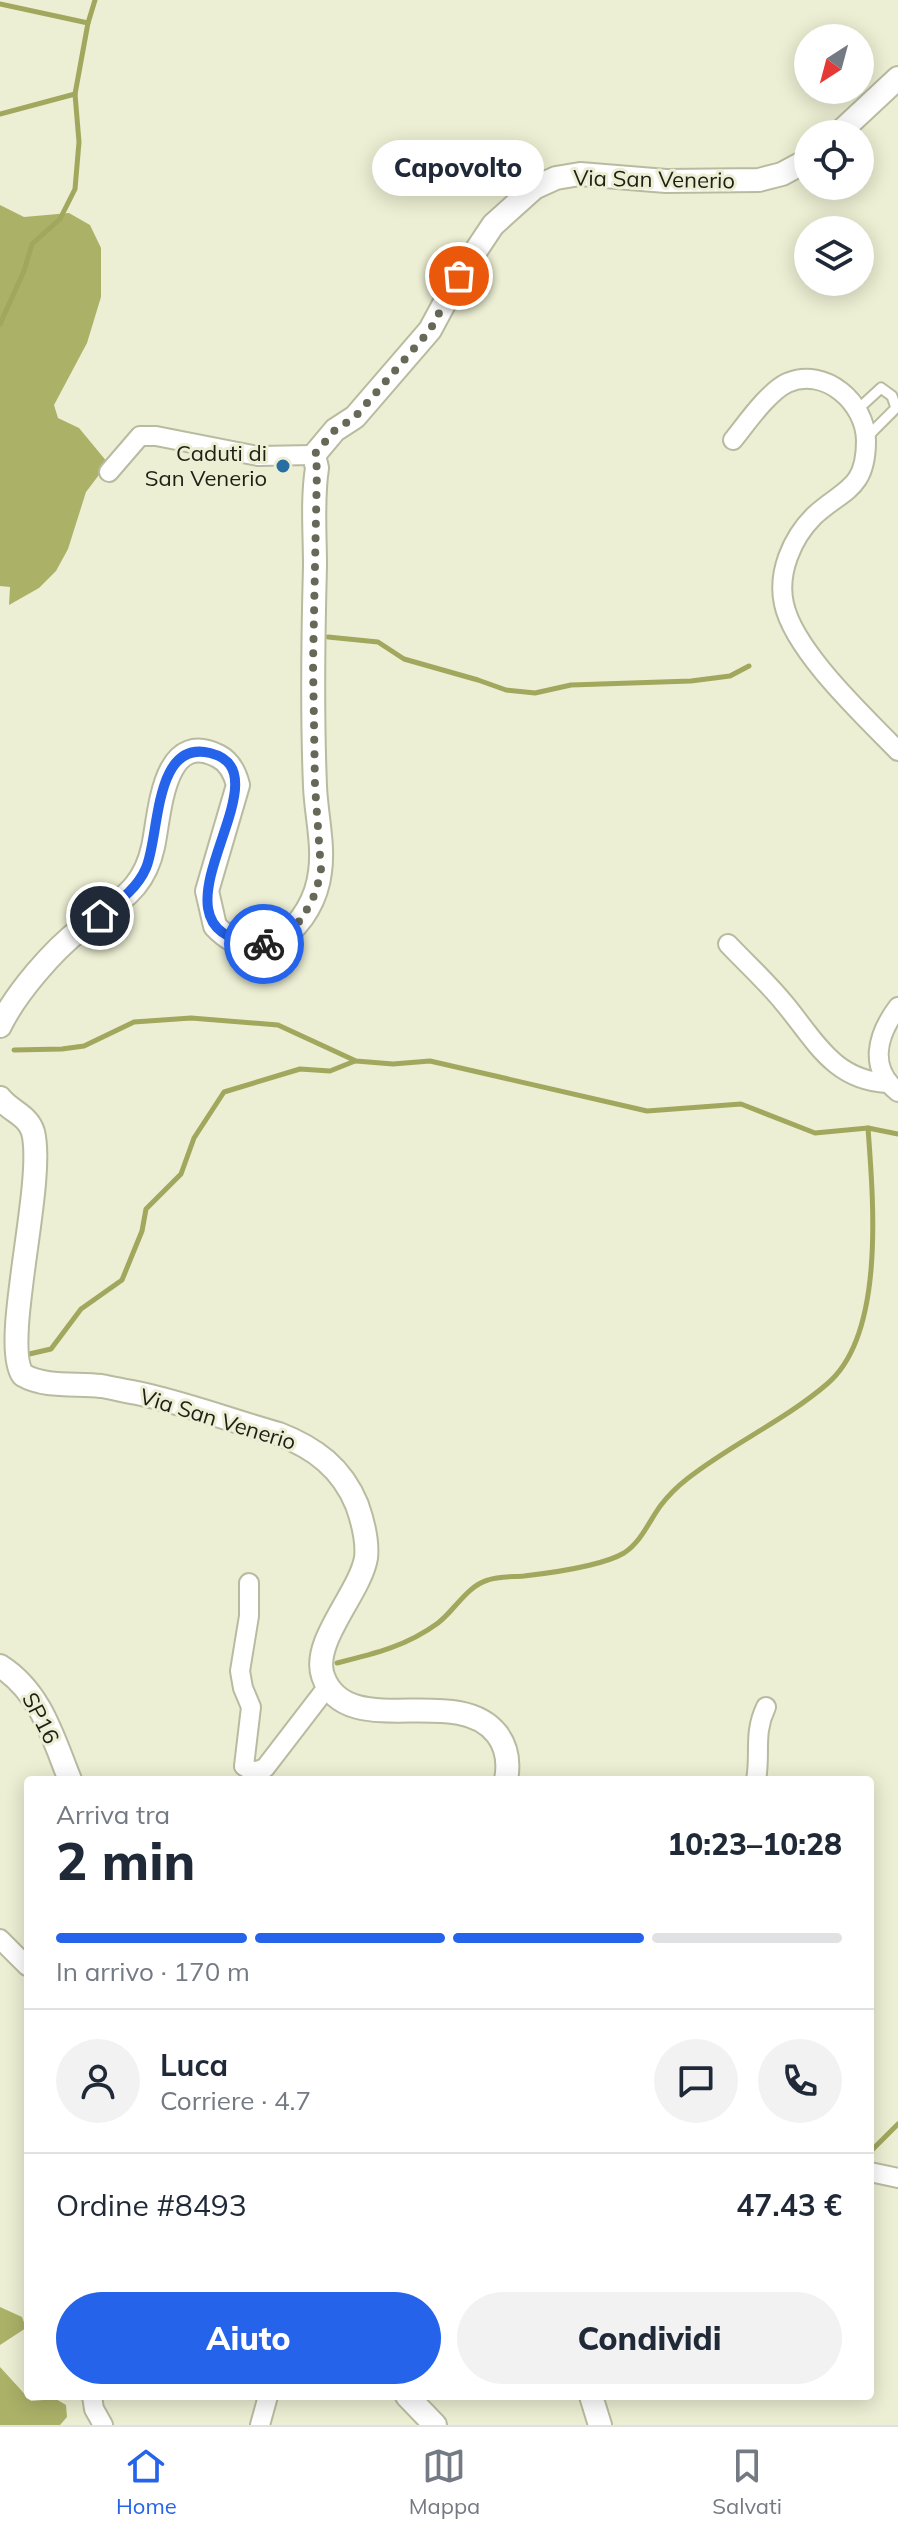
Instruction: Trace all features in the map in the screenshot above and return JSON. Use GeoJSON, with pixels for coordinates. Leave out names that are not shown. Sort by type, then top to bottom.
{"type":"FeatureCollection","features":[{"type":"Feature","properties":{"kind":"street"},"geometry":{"type":"LineString","coordinates":[[853,120],[898,78]]}},
{"type":"Feature","properties":{"kind":"street","name":"Via San Venerio"},"geometry":{"type":"LineString","coordinates":[[314,455],[335,430],[355,417],[430,330],[459,276],[493,225],[534,188],[556,178],[580,174],[666,181],[759,180],[794,168]]}},
{"type":"Feature","properties":{"kind":"street"},"geometry":{"type":"LineString","coordinates":[[733,440],[786,384],[808,379],[836,385],[857,410],[866,438],[863,468],[848,492],[814,516],[793,544],[783,573],[783,602],[791,627],[843,695],[898,751]]}},
{"type":"Feature","properties":{"kind":"street"},"geometry":{"type":"LineString","coordinates":[[0,1026],[52,956],[81,928],[123,899],[137,884],[152,851],[163,784],[176,762],[188,754],[204,752],[224,759],[236,775],[238,785],[207,891],[215,926],[234,940],[264,944],[284,938],[296,927],[311,904],[321,870],[315,786],[313,664],[317,468],[314,455],[258,456],[156,436],[140,436],[109,472]]}},
{"type":"Feature","properties":{"kind":"street"},"geometry":{"type":"LineString","coordinates":[[728,944],[785,1003],[831,1061],[867,1082],[893,1088]]}},
{"type":"Feature","properties":{"kind":"street"},"geometry":{"type":"LineString","coordinates":[[893,1088],[878,1066],[877,1048],[885,1027],[898,1007]]}},
{"type":"Feature","properties":{"kind":"street","name":"Via San Venerio"},"geometry":{"type":"LineString","coordinates":[[0,1098],[28,1121],[35,1145],[7,1313],[6,1352],[10,1362],[23,1375],[44,1382],[142,1394],[279,1434],[298,1441],[334,1466],[354,1498],[367,1542],[357,1584],[324,1651],[321,1666],[328,1686]]}},
{"type":"Feature","properties":{"kind":"street"},"geometry":{"type":"LineString","coordinates":[[249,1583],[249,1616],[240,1671],[251,1707],[244,1766],[254,1772],[265,1768],[328,1686],[348,1703],[363,1708],[453,1711],[479,1718],[503,1742],[507,1754],[506,1776]]}},
{"type":"Feature","properties":{"kind":"street","name":"SP16"},"geometry":{"type":"LineString","coordinates":[[0,1666],[21,1681],[40,1707],[68,1776]]}},
{"type":"Feature","properties":{"kind":"street"},"geometry":{"type":"LineString","coordinates":[[756,1776],[756,1742],[759,1722],[766,1707]]}},
{"type":"Feature","properties":{"kind":"street"},"geometry":{"type":"LineString","coordinates":[[0,1939],[24,1963]]}},
{"type":"Feature","properties":{"kind":"street"},"geometry":{"type":"LineString","coordinates":[[874,2173],[898,2178]]}},
{"type":"Feature","properties":{"kind":"street"},"geometry":{"type":"LineString","coordinates":[[93,2400],[103,2425]]}},
{"type":"Feature","properties":{"kind":"street"},"geometry":{"type":"LineString","coordinates":[[260,2425],[267,2400]]}},
{"type":"Feature","properties":{"kind":"street"},"geometry":{"type":"LineString","coordinates":[[411,2400],[435,2425]]}},
{"type":"Feature","properties":{"kind":"street"},"geometry":{"type":"LineString","coordinates":[[592,2400],[600,2425]]}},
{"type":"Feature","properties":{"kind":"lane"},"geometry":{"type":"LineString","coordinates":[[857,410],[881,388],[892,396],[896,408],[866,438]]}},
{"type":"Feature","properties":{"kind":"green space"},"geometry":{"type":"Polygon","coordinates":[[[0,205],[24,217],[69,213],[90,225],[101,248],[101,297],[87,343],[54,405],[58,418],[79,428],[108,463],[86,492],[68,549],[56,571],[39,588],[9,605],[10,587],[0,586],[0,205]]]}},
{"type":"Feature","properties":{"kind":"green space"},"geometry":{"type":"Polygon","coordinates":[[[0,2307],[22,2317],[24,2329],[0,2345],[0,2307]]]}},
{"type":"Feature","properties":{"kind":"green space"},"geometry":{"type":"Polygon","coordinates":[[[0,2367],[24,2393],[24,2400],[58,2400],[66,2405],[67,2417],[60,2425],[0,2425],[0,2367]]]}},
{"type":"Feature","properties":{"kind":"waterway"},"geometry":{"type":"LineString","coordinates":[[0,324],[24,271],[32,244],[60,219],[75,189],[79,142],[75,94],[95,0]]}},
{"type":"Feature","properties":{"kind":"waterway"},"geometry":{"type":"LineString","coordinates":[[0,4],[88,23]]}},
{"type":"Feature","properties":{"kind":"waterway"},"geometry":{"type":"LineString","coordinates":[[0,114],[75,94]]}},
{"type":"Feature","properties":{"kind":"waterway"},"geometry":{"type":"LineString","coordinates":[[328,637],[378,642],[404,659],[506,690],[535,693],[571,685],[691,681],[730,676],[749,666]]}},
{"type":"Feature","properties":{"kind":"waterway"},"geometry":{"type":"LineString","coordinates":[[14,1050],[84,1046],[134,1022],[191,1018],[278,1025],[356,1061],[393,1064],[430,1061],[647,1111],[741,1104],[815,1133],[868,1128],[898,1134]]}},
{"type":"Feature","properties":{"kind":"waterway"},"geometry":{"type":"LineString","coordinates":[[25,1355],[51,1349],[81,1309],[122,1280],[142,1231],[146,1209],[181,1174],[194,1138],[224,1092],[300,1069],[330,1071],[355,1061]]}},
{"type":"Feature","properties":{"kind":"waterway"},"geometry":{"type":"LineString","coordinates":[[337,1663],[414,1638],[438,1623],[480,1583],[576,1568],[624,1553],[684,1482],[827,1384],[846,1362],[859,1333],[867,1299],[873,1227],[868,1128]]}},
{"type":"Feature","properties":{"kind":"waterway"},"geometry":{"type":"LineString","coordinates":[[874,2148],[898,2124]]}},
{"type":"Feature","properties":{"kind":"way so far"},"geometry":{"type":"LineString","coordinates":[[264,944],[284,938],[296,927],[311,904],[321,870],[315,786],[313,664],[317,468],[314,455],[335,430],[355,417],[430,330],[459,276]]}},
{"type":"Feature","properties":{"kind":"place","name":"Capovolto"},"geometry":{"type":"Point","coordinates":[459,276]}},
{"type":"Feature","properties":{"kind":"place","name":"Caduti di San Venerio"},"geometry":{"type":"Point","coordinates":[283,466]}},
{"type":"Feature","properties":{"kind":"route"},"geometry":{"type":"LineString","coordinates":[[100,916],[123,899],[137,884],[146,867],[152,851],[163,784],[176,762],[194,752],[213,753],[231,766],[238,785],[207,891],[210,913],[215,926],[223,934],[246,943],[264,944]]}}]}
